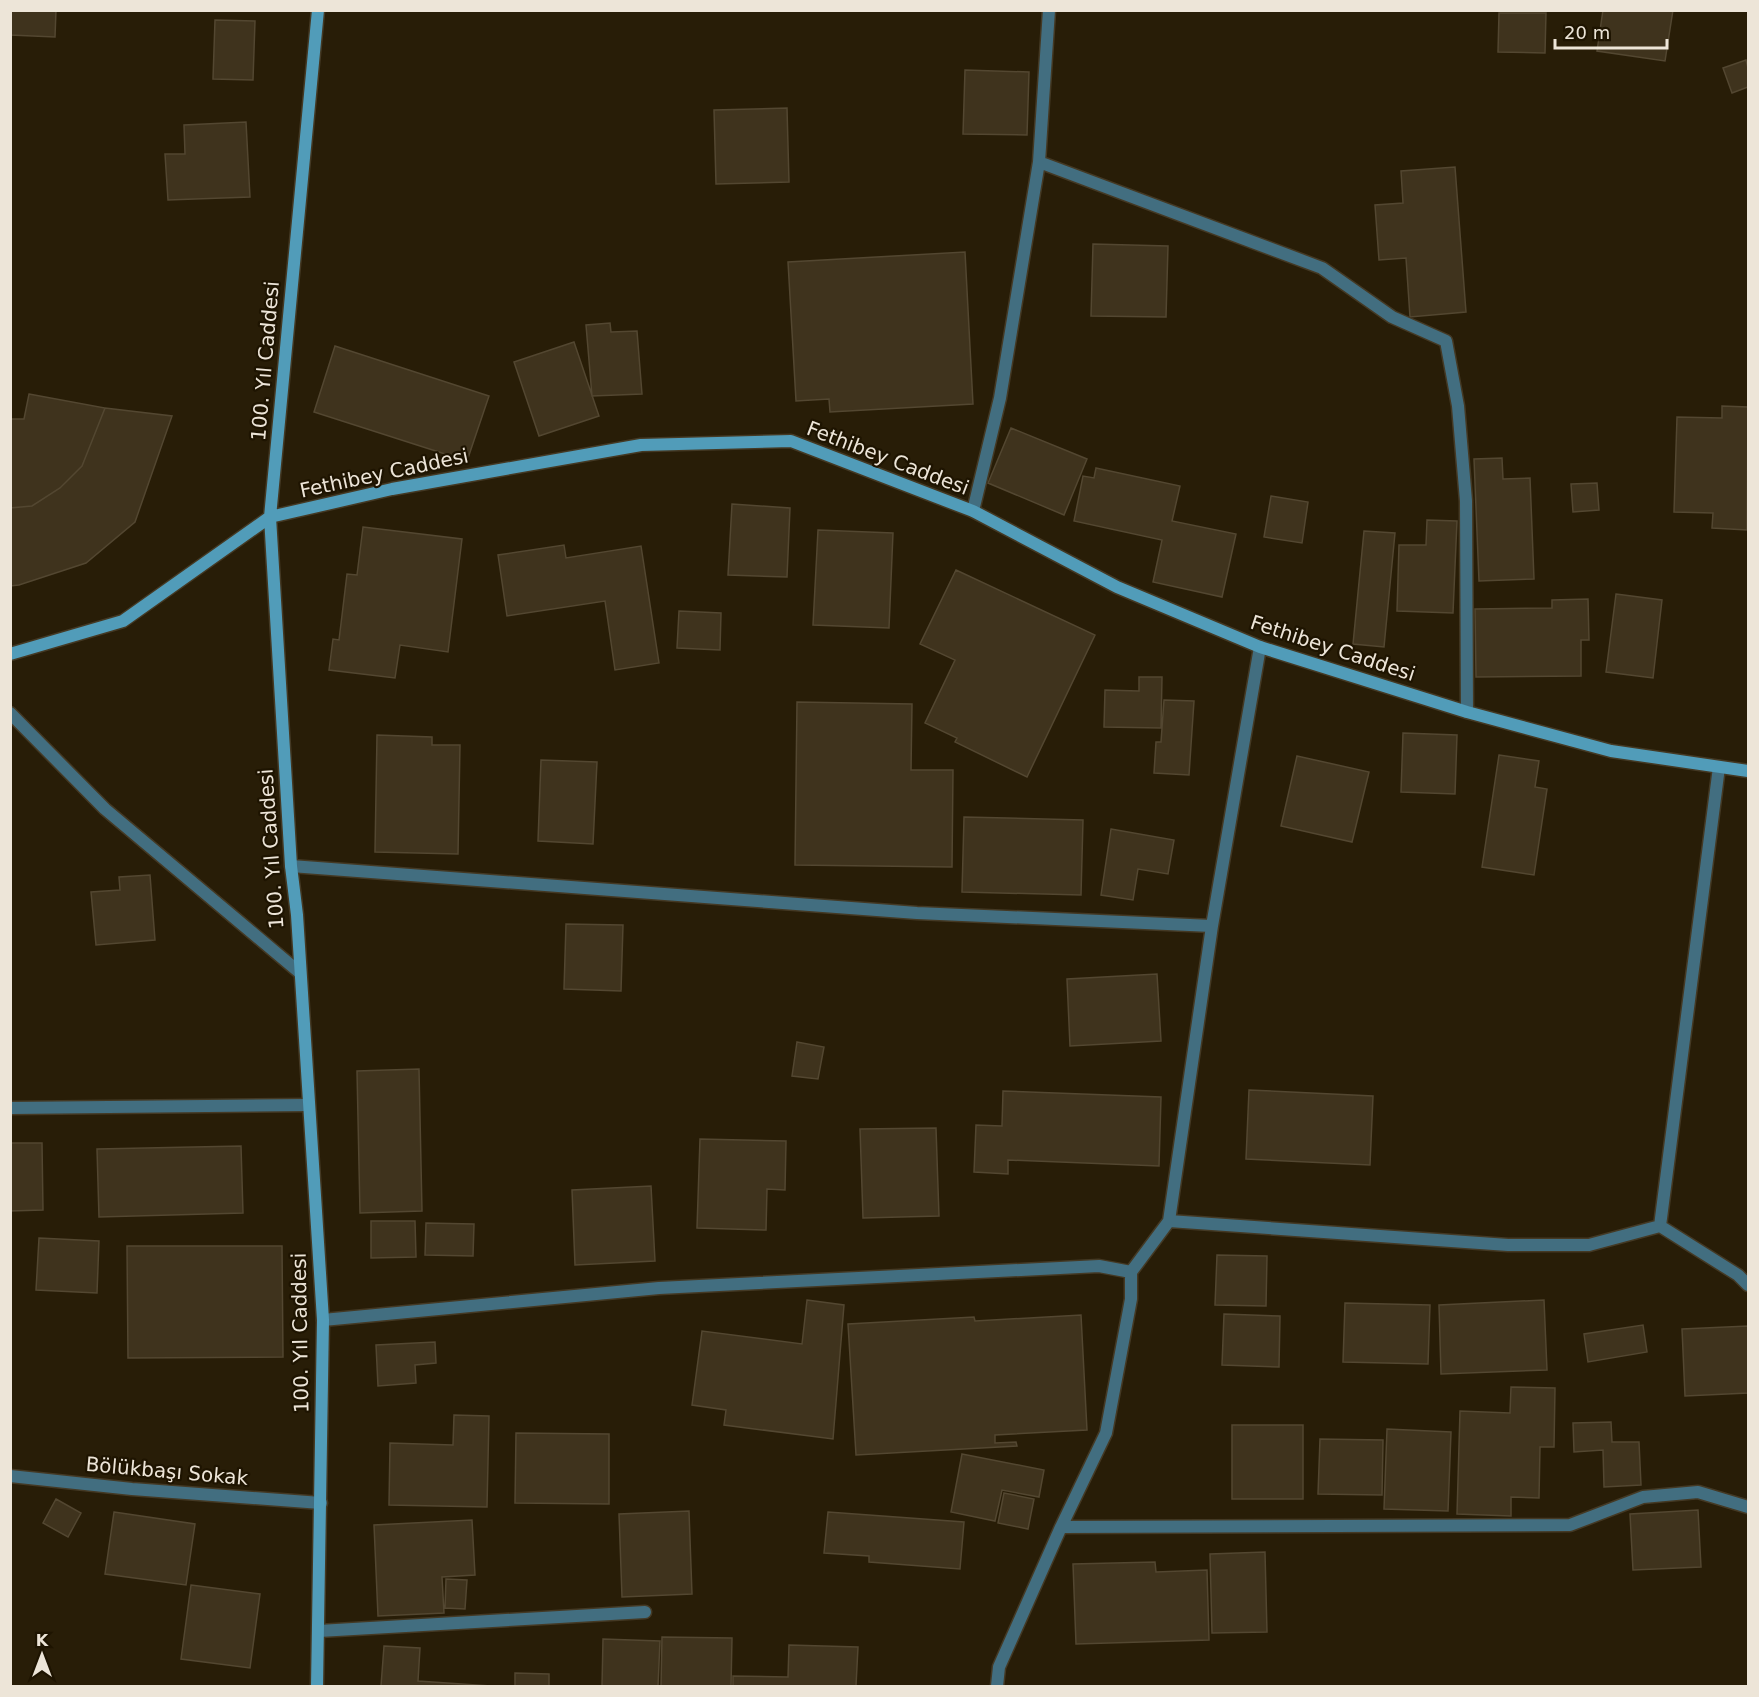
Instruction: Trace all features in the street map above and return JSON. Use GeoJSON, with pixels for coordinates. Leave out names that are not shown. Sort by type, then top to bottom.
{"type":"FeatureCollection","features":[{"type":"Feature","properties":{"kind":"street","name":"100. Yıl Caddesi"},"geometry":{"type":"LineString","coordinates":[[317,1686],[323,1320],[297,915],[291,866],[270,517],[318,10]]}},
{"type":"Feature","properties":{"kind":"street"},"geometry":{"type":"LineString","coordinates":[[973,511],[1000,398],[1039,162],[1049,10]]}},
{"type":"Feature","properties":{"kind":"street"},"geometry":{"type":"LineString","coordinates":[[1039,162],[1322,268],[1392,317],[1446,341],[1458,406],[1466,501],[1467,712]]}},
{"type":"Feature","properties":{"kind":"street","name":"Fethibey Caddesi"},"geometry":{"type":"LineString","coordinates":[[10,654],[123,621],[270,517],[392,489],[642,445],[791,441],[973,511],[1117,587],[1260,647],[1467,712],[1611,751],[1749,771]]}},
{"type":"Feature","properties":{"kind":"street"},"geometry":{"type":"LineString","coordinates":[[997,1686],[999,1667],[1061,1527],[1106,1433],[1131,1299],[1131,1272],[1169,1221],[1212,926],[1260,647]]}},
{"type":"Feature","properties":{"kind":"street"},"geometry":{"type":"LineString","coordinates":[[10,713],[105,808],[299,972]]}},
{"type":"Feature","properties":{"kind":"street"},"geometry":{"type":"LineString","coordinates":[[1660,1226],[1719,767]]}},
{"type":"Feature","properties":{"kind":"street"},"geometry":{"type":"LineString","coordinates":[[291,866],[917,913],[1212,926]]}},
{"type":"Feature","properties":{"kind":"street"},"geometry":{"type":"LineString","coordinates":[[10,1108],[308,1105]]}},
{"type":"Feature","properties":{"kind":"street"},"geometry":{"type":"LineString","coordinates":[[1169,1221],[1508,1245],[1589,1245],[1660,1226],[1738,1275],[1749,1285]]}},
{"type":"Feature","properties":{"kind":"street"},"geometry":{"type":"LineString","coordinates":[[323,1320],[659,1288],[1099,1266],[1131,1272]]}},
{"type":"Feature","properties":{"kind":"street","name":"Bölükbaşı Sokak"},"geometry":{"type":"LineString","coordinates":[[10,1476],[132,1489],[321,1503]]}},
{"type":"Feature","properties":{"kind":"street"},"geometry":{"type":"LineString","coordinates":[[1061,1527],[1570,1526],[1643,1497],[1698,1492],[1749,1507]]}},
{"type":"Feature","properties":{"kind":"street"},"geometry":{"type":"LineString","coordinates":[[319,1630],[645,1612]]}},
{"type":"Feature","properties":{"kind":"building"},"geometry":{"type":"Polygon","coordinates":[[[10,10],[56,10],[55,37],[10,35],[10,10]]]}},
{"type":"Feature","properties":{"kind":"building"},"geometry":{"type":"Polygon","coordinates":[[[1603,10],[1673,10],[1665,61],[1597,51],[1603,10]]]}},
{"type":"Feature","properties":{"kind":"building"},"geometry":{"type":"Polygon","coordinates":[[[1499,13],[1546,13],[1545,53],[1498,52],[1499,13]]]}},
{"type":"Feature","properties":{"kind":"building"},"geometry":{"type":"Polygon","coordinates":[[[215,20],[255,21],[253,80],[213,79],[215,20]]]}},
{"type":"Feature","properties":{"kind":"building"},"geometry":{"type":"Polygon","coordinates":[[[1746,60],[1748,87],[1732,93],[1723,68],[1746,60]]]}},
{"type":"Feature","properties":{"kind":"building"},"geometry":{"type":"Polygon","coordinates":[[[965,70],[1029,72],[1027,135],[963,134],[965,70]]]}},
{"type":"Feature","properties":{"kind":"building"},"geometry":{"type":"Polygon","coordinates":[[[787,108],[789,182],[716,184],[714,110],[787,108]]]}},
{"type":"Feature","properties":{"kind":"building"},"geometry":{"type":"Polygon","coordinates":[[[246,122],[250,197],[168,200],[165,154],[185,154],[184,125],[246,122]]]}},
{"type":"Feature","properties":{"kind":"building"},"geometry":{"type":"Polygon","coordinates":[[[1455,167],[1466,312],[1410,317],[1406,258],[1379,260],[1375,205],[1403,203],[1401,171],[1455,167]]]}},
{"type":"Feature","properties":{"kind":"building"},"geometry":{"type":"Polygon","coordinates":[[[1093,244],[1168,246],[1166,317],[1091,316],[1093,244]]]}},
{"type":"Feature","properties":{"kind":"building"},"geometry":{"type":"Polygon","coordinates":[[[965,252],[973,404],[830,412],[829,399],[796,401],[788,262],[965,252]]]}},
{"type":"Feature","properties":{"kind":"building"},"geometry":{"type":"Polygon","coordinates":[[[610,323],[611,332],[637,331],[642,394],[592,396],[586,325],[610,323]]]}},
{"type":"Feature","properties":{"kind":"building"},"geometry":{"type":"Polygon","coordinates":[[[574,342],[599,416],[539,436],[514,362],[574,342]]]}},
{"type":"Feature","properties":{"kind":"building"},"geometry":{"type":"Polygon","coordinates":[[[335,346],[489,396],[467,461],[314,412],[335,346]]]}},
{"type":"Feature","properties":{"kind":"building"},"geometry":{"type":"Polygon","coordinates":[[[29,394],[105,408],[82,466],[60,488],[32,506],[10,508],[10,419],[24,419],[29,394]]]}},
{"type":"Feature","properties":{"kind":"building"},"geometry":{"type":"Polygon","coordinates":[[[1722,406],[1748,407],[1747,530],[1712,528],[1713,513],[1674,512],[1677,417],[1722,418],[1722,406]]]}},
{"type":"Feature","properties":{"kind":"building"},"geometry":{"type":"Polygon","coordinates":[[[105,408],[172,416],[135,522],[86,563],[10,586],[10,508],[32,506],[60,488],[82,466],[105,408]]]}},
{"type":"Feature","properties":{"kind":"building"},"geometry":{"type":"Polygon","coordinates":[[[1011,428],[1087,459],[1064,515],[988,483],[1011,428]]]}},
{"type":"Feature","properties":{"kind":"building"},"geometry":{"type":"Polygon","coordinates":[[[1502,458],[1503,479],[1530,478],[1534,579],[1479,581],[1474,459],[1502,458]]]}},
{"type":"Feature","properties":{"kind":"building"},"geometry":{"type":"Polygon","coordinates":[[[1096,468],[1180,486],[1172,521],[1236,534],[1222,597],[1153,582],[1162,540],[1074,521],[1083,476],[1094,478],[1096,468]]]}},
{"type":"Feature","properties":{"kind":"building"},"geometry":{"type":"Polygon","coordinates":[[[1597,483],[1599,510],[1573,512],[1571,484],[1597,483]]]}},
{"type":"Feature","properties":{"kind":"building"},"geometry":{"type":"Polygon","coordinates":[[[1271,496],[1308,502],[1302,543],[1264,537],[1271,496]]]}},
{"type":"Feature","properties":{"kind":"building"},"geometry":{"type":"Polygon","coordinates":[[[732,504],[790,508],[787,577],[728,575],[732,504]]]}},
{"type":"Feature","properties":{"kind":"building"},"geometry":{"type":"Polygon","coordinates":[[[1427,520],[1457,521],[1453,613],[1397,611],[1399,545],[1426,545],[1427,520]]]}},
{"type":"Feature","properties":{"kind":"building"},"geometry":{"type":"Polygon","coordinates":[[[363,527],[462,539],[448,652],[400,645],[395,678],[329,670],[333,639],[339,640],[347,574],[357,575],[363,527]]]}},
{"type":"Feature","properties":{"kind":"building"},"geometry":{"type":"Polygon","coordinates":[[[818,530],[893,533],[889,628],[813,625],[818,530]]]}},
{"type":"Feature","properties":{"kind":"building"},"geometry":{"type":"Polygon","coordinates":[[[1364,531],[1395,533],[1384,647],[1353,644],[1364,531]]]}},
{"type":"Feature","properties":{"kind":"building"},"geometry":{"type":"Polygon","coordinates":[[[564,545],[566,558],[641,546],[659,663],[615,670],[605,601],[507,616],[498,555],[564,545]]]}},
{"type":"Feature","properties":{"kind":"building"},"geometry":{"type":"Polygon","coordinates":[[[956,570],[1095,635],[1027,777],[955,742],[957,738],[925,723],[955,660],[920,644],[956,570]]]}},
{"type":"Feature","properties":{"kind":"building"},"geometry":{"type":"Polygon","coordinates":[[[1616,594],[1662,600],[1653,678],[1606,672],[1616,594]]]}},
{"type":"Feature","properties":{"kind":"building"},"geometry":{"type":"Polygon","coordinates":[[[1588,599],[1589,640],[1581,640],[1581,676],[1476,677],[1475,609],[1552,608],[1552,600],[1588,599]]]}},
{"type":"Feature","properties":{"kind":"building"},"geometry":{"type":"Polygon","coordinates":[[[679,611],[721,613],[720,650],[677,648],[679,611]]]}},
{"type":"Feature","properties":{"kind":"building"},"geometry":{"type":"Polygon","coordinates":[[[1139,677],[1162,677],[1161,728],[1104,727],[1105,690],[1139,691],[1139,677]]]}},
{"type":"Feature","properties":{"kind":"building"},"geometry":{"type":"Polygon","coordinates":[[[1164,700],[1194,701],[1189,775],[1154,773],[1156,742],[1161,742],[1164,700]]]}},
{"type":"Feature","properties":{"kind":"building"},"geometry":{"type":"Polygon","coordinates":[[[797,702],[912,704],[911,770],[953,770],[952,867],[795,865],[797,702]]]}},
{"type":"Feature","properties":{"kind":"building"},"geometry":{"type":"Polygon","coordinates":[[[1403,733],[1457,735],[1455,794],[1401,792],[1403,733]]]}},
{"type":"Feature","properties":{"kind":"building"},"geometry":{"type":"Polygon","coordinates":[[[377,735],[432,737],[432,745],[460,745],[458,854],[375,852],[377,735]]]}},
{"type":"Feature","properties":{"kind":"building"},"geometry":{"type":"Polygon","coordinates":[[[1499,755],[1539,761],[1535,787],[1547,789],[1534,875],[1482,867],[1499,755]]]}},
{"type":"Feature","properties":{"kind":"building"},"geometry":{"type":"Polygon","coordinates":[[[1297,756],[1369,772],[1352,842],[1281,826],[1297,756]]]}},
{"type":"Feature","properties":{"kind":"building"},"geometry":{"type":"Polygon","coordinates":[[[541,760],[597,762],[593,844],[538,841],[541,760]]]}},
{"type":"Feature","properties":{"kind":"building"},"geometry":{"type":"Polygon","coordinates":[[[964,817],[1083,820],[1081,895],[962,892],[964,817]]]}},
{"type":"Feature","properties":{"kind":"building"},"geometry":{"type":"Polygon","coordinates":[[[1111,829],[1174,840],[1168,874],[1138,869],[1133,900],[1101,895],[1111,829]]]}},
{"type":"Feature","properties":{"kind":"building"},"geometry":{"type":"Polygon","coordinates":[[[150,875],[155,940],[96,945],[91,892],[120,890],[119,877],[150,875]]]}},
{"type":"Feature","properties":{"kind":"building"},"geometry":{"type":"Polygon","coordinates":[[[566,924],[623,925],[621,991],[564,989],[566,924]]]}},
{"type":"Feature","properties":{"kind":"building"},"geometry":{"type":"Polygon","coordinates":[[[1157,974],[1161,1041],[1070,1046],[1067,979],[1157,974]]]}},
{"type":"Feature","properties":{"kind":"building"},"geometry":{"type":"Polygon","coordinates":[[[797,1042],[824,1047],[818,1079],[792,1076],[797,1042]]]}},
{"type":"Feature","properties":{"kind":"building"},"geometry":{"type":"Polygon","coordinates":[[[419,1069],[422,1211],[360,1213],[357,1071],[419,1069]]]}},
{"type":"Feature","properties":{"kind":"building"},"geometry":{"type":"Polygon","coordinates":[[[1249,1090],[1373,1096],[1370,1165],[1246,1159],[1249,1090]]]}},
{"type":"Feature","properties":{"kind":"building"},"geometry":{"type":"Polygon","coordinates":[[[1003,1091],[1161,1097],[1159,1166],[1008,1160],[1008,1174],[974,1172],[976,1125],[1002,1126],[1003,1091]]]}},
{"type":"Feature","properties":{"kind":"building"},"geometry":{"type":"Polygon","coordinates":[[[936,1128],[939,1216],[863,1218],[860,1129],[936,1128]]]}},
{"type":"Feature","properties":{"kind":"building"},"geometry":{"type":"Polygon","coordinates":[[[700,1139],[786,1141],[785,1190],[767,1189],[766,1230],[697,1228],[700,1139]]]}},
{"type":"Feature","properties":{"kind":"building"},"geometry":{"type":"Polygon","coordinates":[[[10,1143],[42,1143],[43,1210],[10,1211],[10,1143]]]}},
{"type":"Feature","properties":{"kind":"building"},"geometry":{"type":"Polygon","coordinates":[[[241,1146],[243,1213],[99,1217],[97,1149],[241,1146]]]}},
{"type":"Feature","properties":{"kind":"building"},"geometry":{"type":"Polygon","coordinates":[[[651,1186],[655,1261],[575,1265],[572,1190],[651,1186]]]}},
{"type":"Feature","properties":{"kind":"building"},"geometry":{"type":"Polygon","coordinates":[[[371,1221],[415,1221],[416,1257],[371,1258],[371,1221]]]}},
{"type":"Feature","properties":{"kind":"building"},"geometry":{"type":"Polygon","coordinates":[[[426,1223],[474,1224],[473,1256],[425,1255],[426,1223]]]}},
{"type":"Feature","properties":{"kind":"building"},"geometry":{"type":"Polygon","coordinates":[[[39,1238],[99,1241],[97,1293],[36,1290],[39,1238]]]}},
{"type":"Feature","properties":{"kind":"building"},"geometry":{"type":"Polygon","coordinates":[[[127,1246],[282,1246],[283,1357],[128,1358],[127,1246]]]}},
{"type":"Feature","properties":{"kind":"building"},"geometry":{"type":"Polygon","coordinates":[[[1217,1255],[1267,1256],[1266,1306],[1215,1305],[1217,1255]]]}},
{"type":"Feature","properties":{"kind":"building"},"geometry":{"type":"Polygon","coordinates":[[[807,1300],[844,1305],[833,1439],[724,1425],[726,1410],[692,1405],[702,1331],[802,1344],[807,1300]]]}},
{"type":"Feature","properties":{"kind":"building"},"geometry":{"type":"Polygon","coordinates":[[[1544,1300],[1547,1370],[1441,1374],[1439,1305],[1544,1300]]]}},
{"type":"Feature","properties":{"kind":"building"},"geometry":{"type":"Polygon","coordinates":[[[1345,1303],[1430,1305],[1428,1364],[1343,1362],[1345,1303]]]}},
{"type":"Feature","properties":{"kind":"building"},"geometry":{"type":"Polygon","coordinates":[[[1224,1314],[1280,1316],[1279,1367],[1222,1365],[1224,1314]]]}},
{"type":"Feature","properties":{"kind":"building"},"geometry":{"type":"Polygon","coordinates":[[[1081,1315],[1087,1430],[995,1435],[995,1443],[1016,1442],[1017,1446],[856,1455],[848,1324],[974,1317],[975,1321],[1081,1315]]]}},
{"type":"Feature","properties":{"kind":"building"},"geometry":{"type":"Polygon","coordinates":[[[1643,1325],[1647,1352],[1588,1362],[1584,1334],[1643,1325]]]}},
{"type":"Feature","properties":{"kind":"building"},"geometry":{"type":"Polygon","coordinates":[[[1748,1326],[1748,1393],[1685,1396],[1682,1329],[1748,1326]]]}},
{"type":"Feature","properties":{"kind":"building"},"geometry":{"type":"Polygon","coordinates":[[[435,1342],[436,1363],[415,1365],[416,1383],[378,1386],[376,1345],[435,1342]]]}},
{"type":"Feature","properties":{"kind":"building"},"geometry":{"type":"Polygon","coordinates":[[[1511,1387],[1555,1388],[1554,1447],[1540,1447],[1539,1498],[1511,1497],[1511,1516],[1457,1514],[1460,1411],[1510,1413],[1511,1387]]]}},
{"type":"Feature","properties":{"kind":"building"},"geometry":{"type":"Polygon","coordinates":[[[454,1415],[489,1416],[487,1507],[389,1505],[390,1443],[453,1445],[454,1415]]]}},
{"type":"Feature","properties":{"kind":"building"},"geometry":{"type":"Polygon","coordinates":[[[1611,1422],[1612,1442],[1639,1442],[1641,1485],[1604,1487],[1603,1450],[1574,1452],[1573,1423],[1611,1422]]]}},
{"type":"Feature","properties":{"kind":"building"},"geometry":{"type":"Polygon","coordinates":[[[1232,1425],[1303,1425],[1303,1499],[1232,1499],[1232,1425]]]}},
{"type":"Feature","properties":{"kind":"building"},"geometry":{"type":"Polygon","coordinates":[[[1387,1429],[1451,1432],[1448,1511],[1384,1509],[1387,1429]]]}},
{"type":"Feature","properties":{"kind":"building"},"geometry":{"type":"Polygon","coordinates":[[[516,1433],[609,1434],[609,1504],[515,1503],[516,1433]]]}},
{"type":"Feature","properties":{"kind":"building"},"geometry":{"type":"Polygon","coordinates":[[[1320,1439],[1383,1440],[1382,1495],[1318,1494],[1320,1439]]]}},
{"type":"Feature","properties":{"kind":"building"},"geometry":{"type":"Polygon","coordinates":[[[962,1454],[1044,1470],[1039,1497],[1002,1490],[995,1521],[951,1512],[962,1454]]]}},
{"type":"Feature","properties":{"kind":"building"},"geometry":{"type":"Polygon","coordinates":[[[1004,1493],[1034,1499],[1028,1529],[998,1523],[1004,1493]]]}},
{"type":"Feature","properties":{"kind":"building"},"geometry":{"type":"Polygon","coordinates":[[[56,1499],[81,1513],[68,1537],[43,1523],[56,1499]]]}},
{"type":"Feature","properties":{"kind":"building"},"geometry":{"type":"Polygon","coordinates":[[[1698,1510],[1701,1567],[1633,1570],[1630,1514],[1698,1510]]]}},
{"type":"Feature","properties":{"kind":"building"},"geometry":{"type":"Polygon","coordinates":[[[689,1511],[692,1594],[622,1597],[619,1514],[689,1511]]]}},
{"type":"Feature","properties":{"kind":"building"},"geometry":{"type":"Polygon","coordinates":[[[114,1512],[195,1524],[186,1585],[105,1574],[114,1512]]]}},
{"type":"Feature","properties":{"kind":"building"},"geometry":{"type":"Polygon","coordinates":[[[828,1512],[964,1522],[960,1569],[869,1562],[869,1556],[824,1553],[828,1512]]]}},
{"type":"Feature","properties":{"kind":"building"},"geometry":{"type":"Polygon","coordinates":[[[472,1520],[475,1575],[442,1577],[444,1613],[378,1616],[374,1525],[472,1520]]]}},
{"type":"Feature","properties":{"kind":"building"},"geometry":{"type":"Polygon","coordinates":[[[1265,1552],[1267,1632],[1212,1633],[1210,1554],[1265,1552]]]}},
{"type":"Feature","properties":{"kind":"building"},"geometry":{"type":"Polygon","coordinates":[[[1155,1562],[1156,1572],[1207,1570],[1209,1640],[1076,1644],[1073,1564],[1155,1562]]]}},
{"type":"Feature","properties":{"kind":"building"},"geometry":{"type":"Polygon","coordinates":[[[446,1579],[467,1580],[465,1609],[445,1608],[446,1579]]]}},
{"type":"Feature","properties":{"kind":"building"},"geometry":{"type":"Polygon","coordinates":[[[191,1585],[260,1594],[250,1668],[181,1659],[191,1585]]]}},
{"type":"Feature","properties":{"kind":"building"},"geometry":{"type":"Polygon","coordinates":[[[662,1637],[732,1638],[731,1686],[661,1686],[662,1637]]]}},
{"type":"Feature","properties":{"kind":"building"},"geometry":{"type":"Polygon","coordinates":[[[603,1639],[660,1641],[658,1686],[602,1686],[603,1639]]]}},
{"type":"Feature","properties":{"kind":"building"},"geometry":{"type":"Polygon","coordinates":[[[789,1645],[858,1647],[856,1686],[733,1686],[733,1676],[788,1677],[789,1645]]]}},
{"type":"Feature","properties":{"kind":"building"},"geometry":{"type":"Polygon","coordinates":[[[384,1646],[420,1648],[418,1681],[491,1686],[381,1686],[384,1646]]]}},
{"type":"Feature","properties":{"kind":"building"},"geometry":{"type":"Polygon","coordinates":[[[515,1673],[549,1674],[549,1686],[515,1686],[515,1673]]]}}]}
